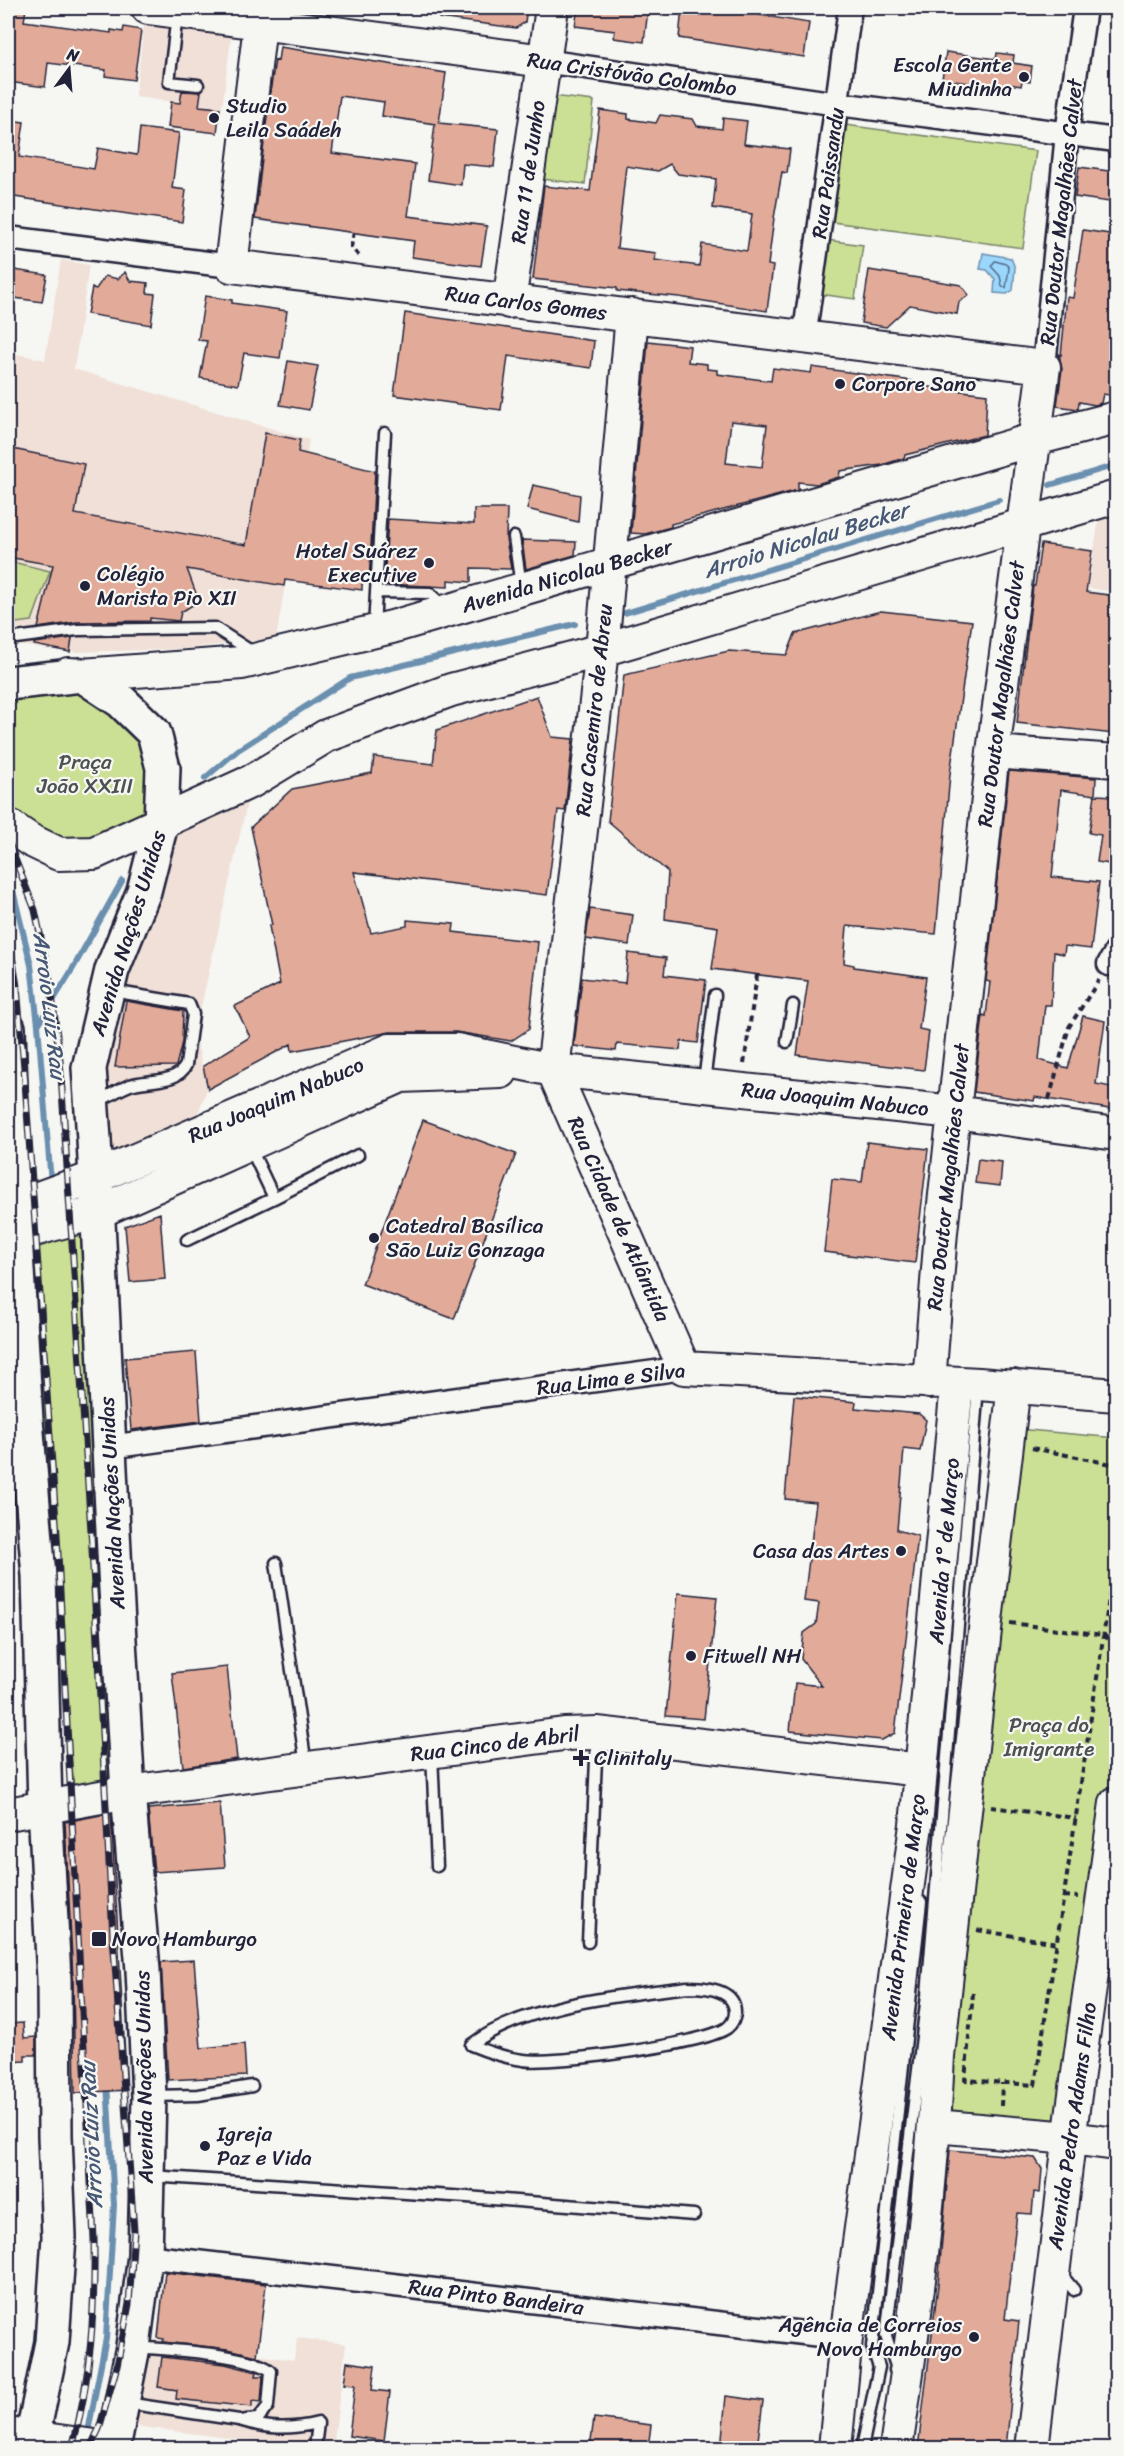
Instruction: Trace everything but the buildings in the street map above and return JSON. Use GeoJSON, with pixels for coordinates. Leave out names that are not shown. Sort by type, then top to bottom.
{"type":"FeatureCollection","features":[{"type":"Feature","properties":{"kind":"main road","name":"Avenida Nações Unidas"},"geometry":{"type":"LineString","coordinates":[[82,675],[121,701],[154,733],[163,768],[161,824],[144,891],[112,970],[88,1068],[98,1212],[128,1792],[143,1970],[149,2096],[145,2256],[133,2347],[123,2402],[111,2448]]}},
{"type":"Feature","properties":{"kind":"main road","name":"Avenida Nicolau Becker"},"geometry":{"type":"LineString","coordinates":[[8,683],[82,675]]}},
{"type":"Feature","properties":{"kind":"main road"},"geometry":{"type":"LineString","coordinates":[[8,1028],[11,1222],[39,1576],[45,1806],[54,1979],[55,2136],[59,2236],[52,2342],[24,2440]]}},
{"type":"Feature","properties":{"kind":"street","name":"Rua 11 de Junho"},"geometry":{"type":"LineString","coordinates":[[509,302],[552,8]]}},
{"type":"Feature","properties":{"kind":"street","name":"Rua Paissandu"},"geometry":{"type":"LineString","coordinates":[[804,339],[850,8]]}},
{"type":"Feature","properties":{"kind":"street","name":"Rua Doutor Magalhães Calvet"},"geometry":{"type":"LineString","coordinates":[[955,1383],[954,1112],[993,752],[1044,367],[1067,133],[1085,8]]}},
{"type":"Feature","properties":{"kind":"street","name":"Rua Cristóvão Colombo"},"geometry":{"type":"LineString","coordinates":[[162,10],[261,15],[544,61],[838,104],[1116,140]]}},
{"type":"Feature","properties":{"kind":"street"},"geometry":{"type":"LineString","coordinates":[[231,266],[261,15]]}},
{"type":"Feature","properties":{"kind":"street","name":"Rua Carlos Gomes"},"geometry":{"type":"LineString","coordinates":[[8,238],[509,302],[632,315],[804,339],[1044,367]]}},
{"type":"Feature","properties":{"kind":"street","name":"Rua Casemiro de Abreu"},"geometry":{"type":"LineString","coordinates":[[553,1070],[602,650],[632,315]]}},
{"type":"Feature","properties":{"kind":"street","name":"Avenida Nicolau Becker"},"geometry":{"type":"LineString","coordinates":[[82,675],[242,663],[374,631],[522,590],[1035,439],[1116,418]]}},
{"type":"Feature","properties":{"kind":"street"},"geometry":{"type":"LineString","coordinates":[[8,825],[30,840],[59,854],[94,853],[252,781],[326,736],[451,690],[602,650],[1022,525],[1106,505]]}},
{"type":"Feature","properties":{"kind":"street","name":"Avenida Nações Unidas"},"geometry":{"type":"LineString","coordinates":[[8,668],[82,675]]}},
{"type":"Feature","properties":{"kind":"street"},"geometry":{"type":"LineString","coordinates":[[993,752],[1116,760]]}},
{"type":"Feature","properties":{"kind":"street","name":"Rua Joaquim Nabuco"},"geometry":{"type":"LineString","coordinates":[[11,1222],[96,1177],[390,1050],[456,1050],[553,1070],[954,1112],[1116,1134]]}},
{"type":"Feature","properties":{"kind":"street","name":"Rua Joaquim Nabuco"},"geometry":{"type":"LineString","coordinates":[[11,1222],[98,1212],[401,1076],[553,1070]]}},
{"type":"Feature","properties":{"kind":"street","name":"Rua Cidade de Atlântida"},"geometry":{"type":"LineString","coordinates":[[553,1070],[684,1368]]}},
{"type":"Feature","properties":{"kind":"street","name":"Rua Lima e Silva"},"geometry":{"type":"LineString","coordinates":[[109,1447],[684,1368],[1014,1386],[1116,1395]]}},
{"type":"Feature","properties":{"kind":"street","name":"Avenida Primeiro de Março"},"geometry":{"type":"LineString","coordinates":[[835,2448],[846,2338],[915,1837],[934,1770],[955,1383]]}},
{"type":"Feature","properties":{"kind":"street"},"geometry":{"type":"LineString","coordinates":[[896,2448],[912,2342],[935,2126],[941,2029],[972,1930],[986,1621],[1014,1386]]}},
{"type":"Feature","properties":{"kind":"street","name":"Rua Cinco de Abril"},"geometry":{"type":"LineString","coordinates":[[8,1814],[128,1792],[564,1734],[597,1733],[934,1770]]}},
{"type":"Feature","properties":{"kind":"street","name":"Avenida Pedro Adams Filho"},"geometry":{"type":"LineString","coordinates":[[1032,2448],[1070,2138],[1110,1900],[1116,1803]]}},
{"type":"Feature","properties":{"kind":"street"},"geometry":{"type":"LineString","coordinates":[[935,2126],[1116,2144]]}},
{"type":"Feature","properties":{"kind":"street","name":"Rua Pinto Bandeira"},"geometry":{"type":"LineString","coordinates":[[145,2256],[846,2338]]}},
{"type":"Feature","properties":{"kind":"street"},"geometry":{"type":"LineString","coordinates":[[24,2440],[111,2448]]}},
{"type":"Feature","properties":{"kind":"lane"},"geometry":{"type":"LineString","coordinates":[[162,10],[170,82],[198,85]]}},
{"type":"Feature","properties":{"kind":"lane"},"geometry":{"type":"LineString","coordinates":[[374,631],[385,433]]}},
{"type":"Feature","properties":{"kind":"lane"},"geometry":{"type":"LineString","coordinates":[[514,537],[522,590]]}},
{"type":"Feature","properties":{"kind":"lane"},"geometry":{"type":"LineString","coordinates":[[376,592],[430,593],[447,611]]}},
{"type":"Feature","properties":{"kind":"lane"},"geometry":{"type":"LineString","coordinates":[[8,639],[77,630],[215,628],[261,658]]}},
{"type":"Feature","properties":{"kind":"lane"},"geometry":{"type":"LineString","coordinates":[[91,1106],[130,1085],[175,1077],[183,1072],[186,1065],[193,1014],[189,1004],[107,990]]}},
{"type":"Feature","properties":{"kind":"lane"},"geometry":{"type":"LineString","coordinates":[[704,1086],[715,995]]}},
{"type":"Feature","properties":{"kind":"lane"},"geometry":{"type":"LineString","coordinates":[[787,1042],[793,1005]]}},
{"type":"Feature","properties":{"kind":"lane"},"geometry":{"type":"LineString","coordinates":[[249,1144],[274,1198]]}},
{"type":"Feature","properties":{"kind":"lane"},"geometry":{"type":"LineString","coordinates":[[187,1240],[358,1155]]}},
{"type":"Feature","properties":{"kind":"lane","name":"Avenida 1° de Março"},"geometry":{"type":"LineString","coordinates":[[934,1770],[949,1721],[955,1383]]}},
{"type":"Feature","properties":{"kind":"lane"},"geometry":{"type":"LineString","coordinates":[[276,1563],[306,1768]]}},
{"type":"Feature","properties":{"kind":"lane"},"geometry":{"type":"LineString","coordinates":[[588,1942],[597,1733]]}},
{"type":"Feature","properties":{"kind":"lane"},"geometry":{"type":"LineString","coordinates":[[432,1751],[437,1866]]}},
{"type":"Feature","properties":{"kind":"lane"},"geometry":{"type":"LineString","coordinates":[[892,2386],[896,2366],[886,2336],[927,1995],[934,1770]]}},
{"type":"Feature","properties":{"kind":"lane","name":"Avenida Primeiro de Março"},"geometry":{"type":"LineString","coordinates":[[930,1824],[934,1770]]}},
{"type":"Feature","properties":{"kind":"lane","name":"Avenida Primeiro de Março"},"geometry":{"type":"LineString","coordinates":[[862,2448],[879,2367],[872,2347],[922,1895]]}},
{"type":"Feature","properties":{"kind":"lane"},"geometry":{"type":"LineString","coordinates":[[688,1987],[717,1990],[732,2000],[735,2011],[733,2022],[714,2034],[654,2047],[578,2059],[525,2061],[495,2055],[471,2045],[488,2032],[536,2014],[656,1991],[688,1987]]}},
{"type":"Feature","properties":{"kind":"lane"},"geometry":{"type":"LineString","coordinates":[[927,1995],[941,2029]]}},
{"type":"Feature","properties":{"kind":"lane"},"geometry":{"type":"LineString","coordinates":[[149,2096],[198,2095],[252,2086]]}},
{"type":"Feature","properties":{"kind":"lane"},"geometry":{"type":"LineString","coordinates":[[147,2176],[467,2197],[694,2215]]}},
{"type":"Feature","properties":{"kind":"lane"},"geometry":{"type":"LineString","coordinates":[[1054,2265],[1074,2290]]}},
{"type":"Feature","properties":{"kind":"lane"},"geometry":{"type":"LineString","coordinates":[[133,2347],[244,2359],[263,2364],[271,2371],[268,2406],[258,2419],[239,2420]]}},
{"type":"Feature","properties":{"kind":"lane"},"geometry":{"type":"LineString","coordinates":[[123,2402],[239,2420],[255,2425],[293,2429],[318,2423],[315,2448]]}},
{"type":"Feature","properties":{"kind":"path"},"geometry":{"type":"LineString","coordinates":[[1047,1124],[1049,1102],[1069,1028],[1113,958]]}},
{"type":"Feature","properties":{"kind":"path"},"geometry":{"type":"LineString","coordinates":[[741,1089],[757,975]]}},
{"type":"Feature","properties":{"kind":"path"},"geometry":{"type":"LineString","coordinates":[[1022,1446],[1116,1465]]}},
{"type":"Feature","properties":{"kind":"path"},"geometry":{"type":"LineString","coordinates":[[974,1988],[965,2080],[1035,2085],[1116,1553]]}},
{"type":"Feature","properties":{"kind":"path"},"geometry":{"type":"LineString","coordinates":[[1006,1623],[1104,1635],[1116,1647]]}},
{"type":"Feature","properties":{"kind":"path"},"geometry":{"type":"LineString","coordinates":[[989,1818],[991,1795]]}},
{"type":"Feature","properties":{"kind":"path"},"geometry":{"type":"LineString","coordinates":[[990,1807],[1076,1818]]}},
{"type":"Feature","properties":{"kind":"path"},"geometry":{"type":"LineString","coordinates":[[972,1930],[1057,1943]]}},
{"type":"Feature","properties":{"kind":"shaded area"},"geometry":{"type":"Polygon","coordinates":[[[145,18],[232,30],[222,108],[135,97],[145,18]]]}},
{"type":"Feature","properties":{"kind":"shaded area"},"geometry":{"type":"Polygon","coordinates":[[[61,260],[89,265],[74,369],[309,440],[276,639],[180,649],[76,652],[8,644],[8,352],[45,360],[61,260]]]}},
{"type":"Feature","properties":{"kind":"shaded area"},"geometry":{"type":"Polygon","coordinates":[[[1116,516],[1116,592],[1088,588],[1099,519],[1116,516]]]}},
{"type":"Feature","properties":{"kind":"shaded area"},"geometry":{"type":"Polygon","coordinates":[[[252,781],[195,1033],[207,1089],[189,1137],[96,1177],[112,970],[161,824],[252,781]]]}},
{"type":"Feature","properties":{"kind":"shaded area"},"geometry":{"type":"Polygon","coordinates":[[[137,2337],[235,2349],[235,2352],[294,2360],[297,2338],[346,2344],[333,2448],[306,2448],[126,2425],[137,2337]]]}},
{"type":"Feature","properties":{"kind":"green space"},"geometry":{"type":"Polygon","coordinates":[[[552,96],[594,101],[585,184],[542,179],[552,96]]]}},
{"type":"Feature","properties":{"kind":"green space"},"geometry":{"type":"Polygon","coordinates":[[[838,124],[1036,151],[1023,248],[825,221],[838,124]]]}},
{"type":"Feature","properties":{"kind":"green space"},"geometry":{"type":"Polygon","coordinates":[[[826,240],[863,245],[855,299],[819,294],[826,240]]]}},
{"type":"Feature","properties":{"kind":"green space"},"geometry":{"type":"Polygon","coordinates":[[[8,561],[50,571],[32,621],[8,624],[8,561]]]}},
{"type":"Feature","properties":{"kind":"green space","name":"Praça João XXIII"},"geometry":{"type":"Polygon","coordinates":[[[82,676],[154,733],[161,824],[94,853],[8,825],[8,683],[82,676]]]}},
{"type":"Feature","properties":{"kind":"green space"},"geometry":{"type":"Polygon","coordinates":[[[89,1230],[115,1792],[75,1800],[28,1251],[89,1230]]]}},
{"type":"Feature","properties":{"kind":"green space","name":"Praça do Imigrante"},"geometry":{"type":"Polygon","coordinates":[[[1017,1429],[1116,1438],[1116,1731],[1065,2130],[949,2118],[945,2057],[1017,1429]]]}},
{"type":"Feature","properties":{"kind":"water"},"geometry":{"type":"Polygon","coordinates":[[[983,253],[1011,258],[1015,268],[1013,290],[1007,294],[994,293],[995,279],[987,270],[980,269],[983,253]]]}},
{"type":"Feature","properties":{"kind":"waterway","name":"Arroio Nicolau Becker"},"geometry":{"type":"LineString","coordinates":[[1050,485],[1116,465]]}},
{"type":"Feature","properties":{"kind":"waterway","name":"Arroio Nicolau Becker"},"geometry":{"type":"LineString","coordinates":[[625,613],[999,500]]}},
{"type":"Feature","properties":{"kind":"waterway","name":"Arroio Nicolau Becker"},"geometry":{"type":"LineString","coordinates":[[205,778],[238,750],[350,678],[575,624]]}},
{"type":"Feature","properties":{"kind":"waterway","name":"Arroio Nicolau Becker"},"geometry":{"type":"LineString","coordinates":[[8,870],[31,965],[51,1183]]}},
{"type":"Feature","properties":{"kind":"waterway","name":"Arroio Nicolau Becker"},"geometry":{"type":"LineString","coordinates":[[38,1025],[122,881]]}},
{"type":"Feature","properties":{"kind":"waterway","name":"Arroio Luiz Rau"},"geometry":{"type":"LineString","coordinates":[[88,2432],[106,2338],[114,2205],[107,2083]]}},
{"type":"Feature","properties":{"kind":"railway"},"geometry":{"type":"LineString","coordinates":[[8,841],[35,910],[50,980],[60,1060],[91,1531],[113,1936],[134,2231],[129,2304],[117,2366],[99,2429],[90,2448]]}},
{"type":"Feature","properties":{"kind":"railway"},"geometry":{"type":"LineString","coordinates":[[8,931],[17,986],[24,1068],[57,1535],[94,2239],[94,2292],[88,2371],[72,2448]]}},
{"type":"Feature","properties":{"kind":"place","name":"Escola Gente Miudinha"},"geometry":{"type":"Point","coordinates":[1024,77]}},
{"type":"Feature","properties":{"kind":"place","name":"Studio Leila Saádeh"},"geometry":{"type":"Point","coordinates":[214,118]}},
{"type":"Feature","properties":{"kind":"place","name":"Corpore Sano"},"geometry":{"type":"Point","coordinates":[840,384]}},
{"type":"Feature","properties":{"kind":"place","name":"Hotel Suárez Executive"},"geometry":{"type":"Point","coordinates":[429,563]}},
{"type":"Feature","properties":{"kind":"place","name":"Colégio Marista Pio XII"},"geometry":{"type":"Point","coordinates":[85,586]}},
{"type":"Feature","properties":{"kind":"place","name":"Catedral Basílica São Luiz Gonzaga"},"geometry":{"type":"Point","coordinates":[374,1238]}},
{"type":"Feature","properties":{"kind":"place","name":"Casa das Artes"},"geometry":{"type":"Point","coordinates":[901,1551]}},
{"type":"Feature","properties":{"kind":"place","name":"Fitwell NH"},"geometry":{"type":"Point","coordinates":[691,1656]}},
{"type":"Feature","properties":{"kind":"place","name":"Clinitaly"},"geometry":{"type":"Point","coordinates":[581,1758]}},
{"type":"Feature","properties":{"kind":"place","name":"Novo Hamburgo"},"geometry":{"type":"Point","coordinates":[99,1939]}},
{"type":"Feature","properties":{"kind":"place","name":"Igreja Paz e Vida"},"geometry":{"type":"Point","coordinates":[205,2146]}},
{"type":"Feature","properties":{"kind":"place","name":"Agência de Correios Novo Hamburgo"},"geometry":{"type":"Point","coordinates":[974,2337]}}]}
